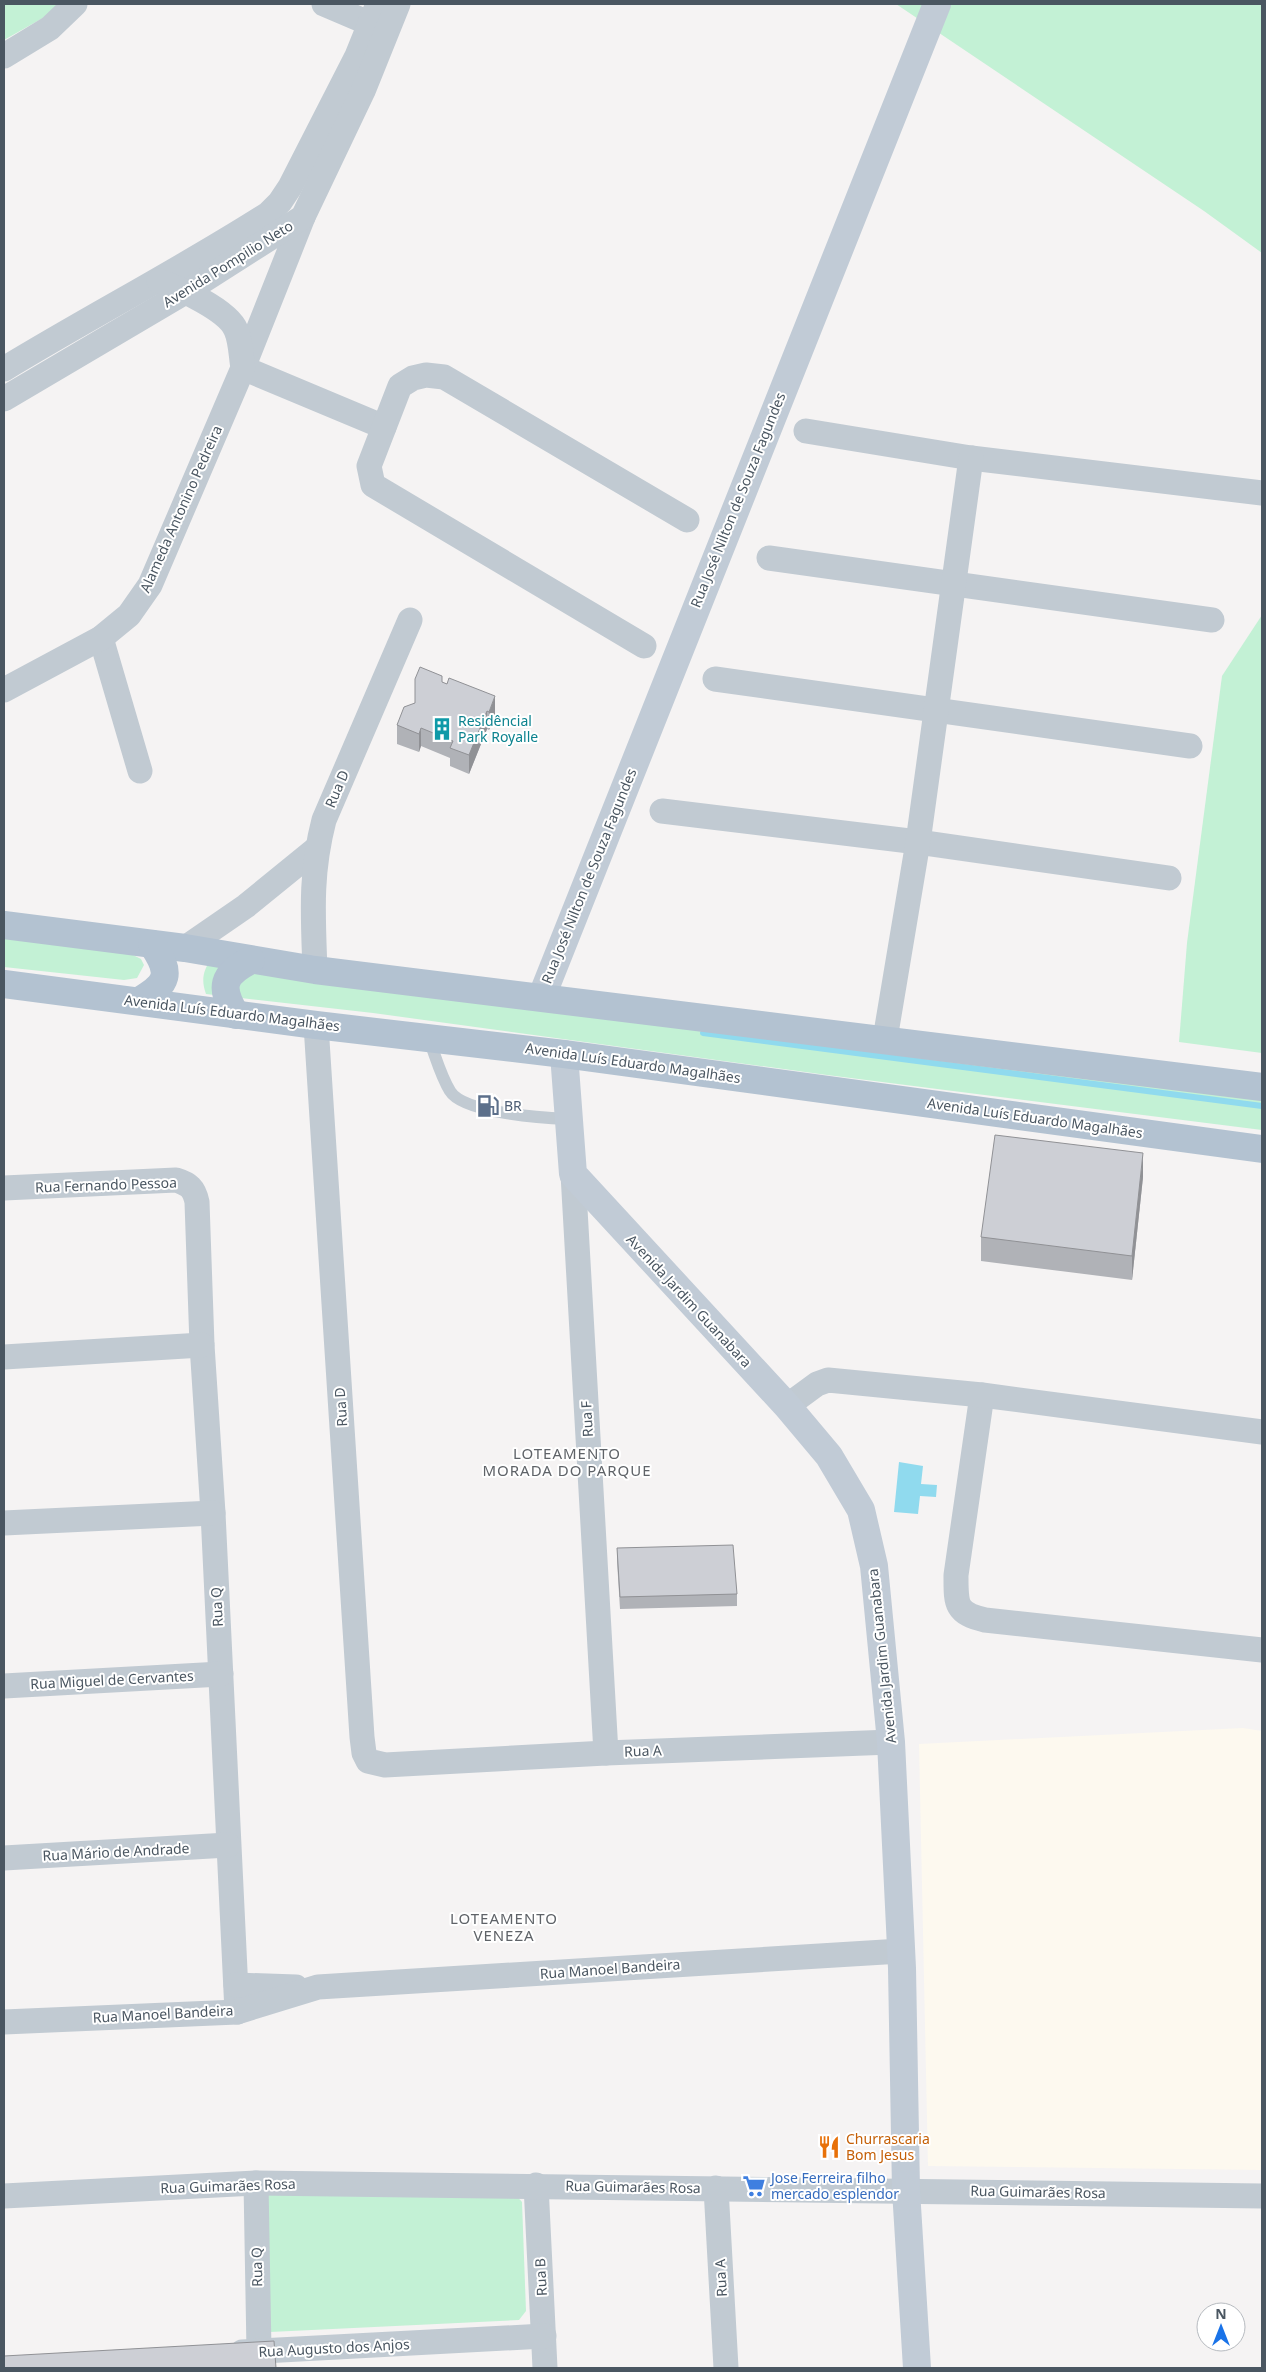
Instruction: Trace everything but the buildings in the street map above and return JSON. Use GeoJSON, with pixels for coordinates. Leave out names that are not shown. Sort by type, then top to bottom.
{"type":"FeatureCollection","features":[{"type":"Feature","properties":{"kind":"main road"},"geometry":{"type":"LineString","coordinates":[[4,926],[185,948],[315,970],[542,996],[1262,1087]]}},
{"type":"Feature","properties":{"kind":"main road"},"geometry":{"type":"LineString","coordinates":[[139,1002],[158,990],[164,980],[164,965],[152,944]]}},
{"type":"Feature","properties":{"kind":"main road"},"geometry":{"type":"LineString","coordinates":[[236,1014],[226,999],[225,988],[228,977],[236,968],[251,960]]}},
{"type":"Feature","properties":{"kind":"main road","name":"Avenida Luís Eduardo Magalhães"},"geometry":{"type":"LineString","coordinates":[[4,984],[316,1025],[428,1036],[1262,1149]]}},
{"type":"Feature","properties":{"kind":"street"},"geometry":{"type":"LineString","coordinates":[[4,56],[50,28],[75,4]]}},
{"type":"Feature","properties":{"kind":"street"},"geometry":{"type":"LineString","coordinates":[[324,4],[378,19]]}},
{"type":"Feature","properties":{"kind":"street","name":"Avenida Pompilio Neto"},"geometry":{"type":"LineString","coordinates":[[4,369],[89,318],[159,281],[268,214],[280,202],[290,187],[378,19],[398,4]]}},
{"type":"Feature","properties":{"kind":"street","name":"Rua José Nilton de Souza Fagundes"},"geometry":{"type":"LineString","coordinates":[[542,996],[937,4]]}},
{"type":"Feature","properties":{"kind":"street","name":"Avenida Pompilio Neto"},"geometry":{"type":"LineString","coordinates":[[4,399],[187,291],[303,217],[363,90],[378,19]]}},
{"type":"Feature","properties":{"kind":"street","name":"Alameda Antonino Pedreira"},"geometry":{"type":"LineString","coordinates":[[4,690],[101,638],[129,615],[150,585],[243,368],[303,217]]}},
{"type":"Feature","properties":{"kind":"street"},"geometry":{"type":"LineString","coordinates":[[159,281],[187,291],[228,320],[236,330],[243,368],[384,428]]}},
{"type":"Feature","properties":{"kind":"street"},"geometry":{"type":"LineString","coordinates":[[644,646],[372,484],[369,466],[400,386],[413,378],[426,375],[444,377],[688,520]]}},
{"type":"Feature","properties":{"kind":"street"},"geometry":{"type":"LineString","coordinates":[[806,431],[971,458],[1262,493]]}},
{"type":"Feature","properties":{"kind":"street"},"geometry":{"type":"LineString","coordinates":[[885,1039],[918,842],[971,458]]}},
{"type":"Feature","properties":{"kind":"street"},"geometry":{"type":"LineString","coordinates":[[769,558],[1212,620]]}},
{"type":"Feature","properties":{"kind":"street","name":"Rua D"},"geometry":{"type":"LineString","coordinates":[[315,970],[312,884],[316,849],[324,820],[410,620]]}},
{"type":"Feature","properties":{"kind":"street"},"geometry":{"type":"LineString","coordinates":[[101,638],[140,771]]}},
{"type":"Feature","properties":{"kind":"street"},"geometry":{"type":"LineString","coordinates":[[715,679],[1190,746]]}},
{"type":"Feature","properties":{"kind":"street"},"geometry":{"type":"LineString","coordinates":[[662,811],[918,842],[1169,878]]}},
{"type":"Feature","properties":{"kind":"street"},"geometry":{"type":"LineString","coordinates":[[185,948],[246,906],[316,849]]}},
{"type":"Feature","properties":{"kind":"street","name":"Rua D"},"geometry":{"type":"LineString","coordinates":[[316,1025],[364,1753],[368,1761],[377,1765],[395,1765]]}},
{"type":"Feature","properties":{"kind":"street"},"geometry":{"type":"LineString","coordinates":[[564,1054],[573,1174]]}},
{"type":"Feature","properties":{"kind":"street","name":"Avenida Jardim Guanabara"},"geometry":{"type":"LineString","coordinates":[[573,1174],[787,1406],[829,1456],[861,1510],[874,1566],[892,1742],[901,1951],[906,2190],[917,2368]]}},
{"type":"Feature","properties":{"kind":"street","name":"Rua F"},"geometry":{"type":"LineString","coordinates":[[573,1174],[606,1753]]}},
{"type":"Feature","properties":{"kind":"street","name":"Rua Fernando Pessoa"},"geometry":{"type":"LineString","coordinates":[[4,1188],[176,1180],[187,1183],[195,1192],[198,1202]]}},
{"type":"Feature","properties":{"kind":"street","name":"Rua Q"},"geometry":{"type":"LineString","coordinates":[[198,1202],[202,1345],[213,1513],[237,2012]]}},
{"type":"Feature","properties":{"kind":"street"},"geometry":{"type":"LineString","coordinates":[[4,1357],[202,1345]]}},
{"type":"Feature","properties":{"kind":"street"},"geometry":{"type":"LineString","coordinates":[[787,1406],[817,1384],[828,1380],[982,1395],[1262,1432]]}},
{"type":"Feature","properties":{"kind":"street"},"geometry":{"type":"LineString","coordinates":[[982,1395],[956,1575],[956,1596],[960,1610],[968,1616],[985,1620],[1262,1650]]}},
{"type":"Feature","properties":{"kind":"street"},"geometry":{"type":"LineString","coordinates":[[4,1523],[213,1513]]}},
{"type":"Feature","properties":{"kind":"street","name":"Rua Miguel de Cervantes"},"geometry":{"type":"LineString","coordinates":[[4,1686],[221,1674]]}},
{"type":"Feature","properties":{"kind":"street","name":"Rua A"},"geometry":{"type":"LineString","coordinates":[[395,1765],[606,1753],[892,1742]]}},
{"type":"Feature","properties":{"kind":"street","name":"Rua Mário de Andrade"},"geometry":{"type":"LineString","coordinates":[[4,1858],[228,1845]]}},
{"type":"Feature","properties":{"kind":"street","name":"Rua Manoel Bandeira"},"geometry":{"type":"LineString","coordinates":[[236,1985],[318,1987],[901,1951]]}},
{"type":"Feature","properties":{"kind":"street","name":"Rua Manoel Bandeira"},"geometry":{"type":"LineString","coordinates":[[4,2022],[237,2012],[318,1987]]}},
{"type":"Feature","properties":{"kind":"street","name":"Rua Q"},"geometry":{"type":"LineString","coordinates":[[256,2183],[259,2351]]}},
{"type":"Feature","properties":{"kind":"street","name":"Rua Guimarães Rosa"},"geometry":{"type":"LineString","coordinates":[[4,2196],[256,2183],[536,2185],[1262,2196]]}},
{"type":"Feature","properties":{"kind":"street","name":"Rua B"},"geometry":{"type":"LineString","coordinates":[[536,2185],[545,2368]]}},
{"type":"Feature","properties":{"kind":"street","name":"Rua A"},"geometry":{"type":"LineString","coordinates":[[716,2188],[726,2368]]}},
{"type":"Feature","properties":{"kind":"street","name":"Rua Augusto dos Anjos"},"geometry":{"type":"LineString","coordinates":[[220,2354],[259,2351],[361,2358],[544,2336]]}},
{"type":"Feature","properties":{"kind":"lane"},"geometry":{"type":"LineString","coordinates":[[428,1036],[450,1092],[471,1106],[513,1114],[568,1119]]}},
{"type":"Feature","properties":{"kind":"shaded area"},"geometry":{"type":"Polygon","coordinates":[[[1243,1728],[1262,1731],[1262,2170],[928,2166],[919,1744],[1243,1728]]]}},
{"type":"Feature","properties":{"kind":"green space"},"geometry":{"type":"Polygon","coordinates":[[[4,4],[60,4],[57,10],[4,40],[4,4]]]}},
{"type":"Feature","properties":{"kind":"green space"},"geometry":{"type":"Polygon","coordinates":[[[896,4],[1262,4],[1262,253],[1204,211],[896,4]]]}},
{"type":"Feature","properties":{"kind":"green space"},"geometry":{"type":"Polygon","coordinates":[[[1262,615],[1262,1053],[1179,1042],[1187,943],[1222,676],[1262,615]]]}},
{"type":"Feature","properties":{"kind":"green space"},"geometry":{"type":"Polygon","coordinates":[[[4,934],[131,954],[141,959],[144,965],[137,978],[124,980],[4,967],[4,934]]]}},
{"type":"Feature","properties":{"kind":"green space"},"geometry":{"type":"Polygon","coordinates":[[[211,959],[1262,1093],[1262,1130],[827,1075],[373,1013],[206,994],[204,976],[211,959]]]}},
{"type":"Feature","properties":{"kind":"green space"},"geometry":{"type":"Polygon","coordinates":[[[266,2186],[514,2193],[522,2202],[526,2311],[519,2320],[270,2332],[266,2186]]]}},
{"type":"Feature","properties":{"kind":"water"},"geometry":{"type":"Polygon","coordinates":[[[899,1462],[923,1466],[921,1484],[937,1485],[936,1497],[920,1496],[918,1514],[894,1512],[899,1462]]]}},
{"type":"Feature","properties":{"kind":"waterway"},"geometry":{"type":"LineString","coordinates":[[703,1033],[1262,1106]]}},
{"type":"Feature","properties":{"kind":"place","name":"Residêncial Park Royalle"},"geometry":{"type":"Point","coordinates":[442,729]}},
{"type":"Feature","properties":{"kind":"place","name":"BR"},"geometry":{"type":"Point","coordinates":[488,1106]}},
{"type":"Feature","properties":{"kind":"place","name":"Churrascaria Bom Jesus"},"geometry":{"type":"Point","coordinates":[829,2147]}},
{"type":"Feature","properties":{"kind":"place","name":"Jose Ferreira filho mercado esplendor"},"geometry":{"type":"Point","coordinates":[754,2186]}},
{"type":"Feature","properties":{"kind":"district","name":"LOTEAMENTO MORADA DO PARQUE"},"geometry":{"type":"Point","coordinates":[567,1462]}},
{"type":"Feature","properties":{"kind":"district","name":"LOTEAMENTO VENEZA"},"geometry":{"type":"Point","coordinates":[504,1928]}}]}
